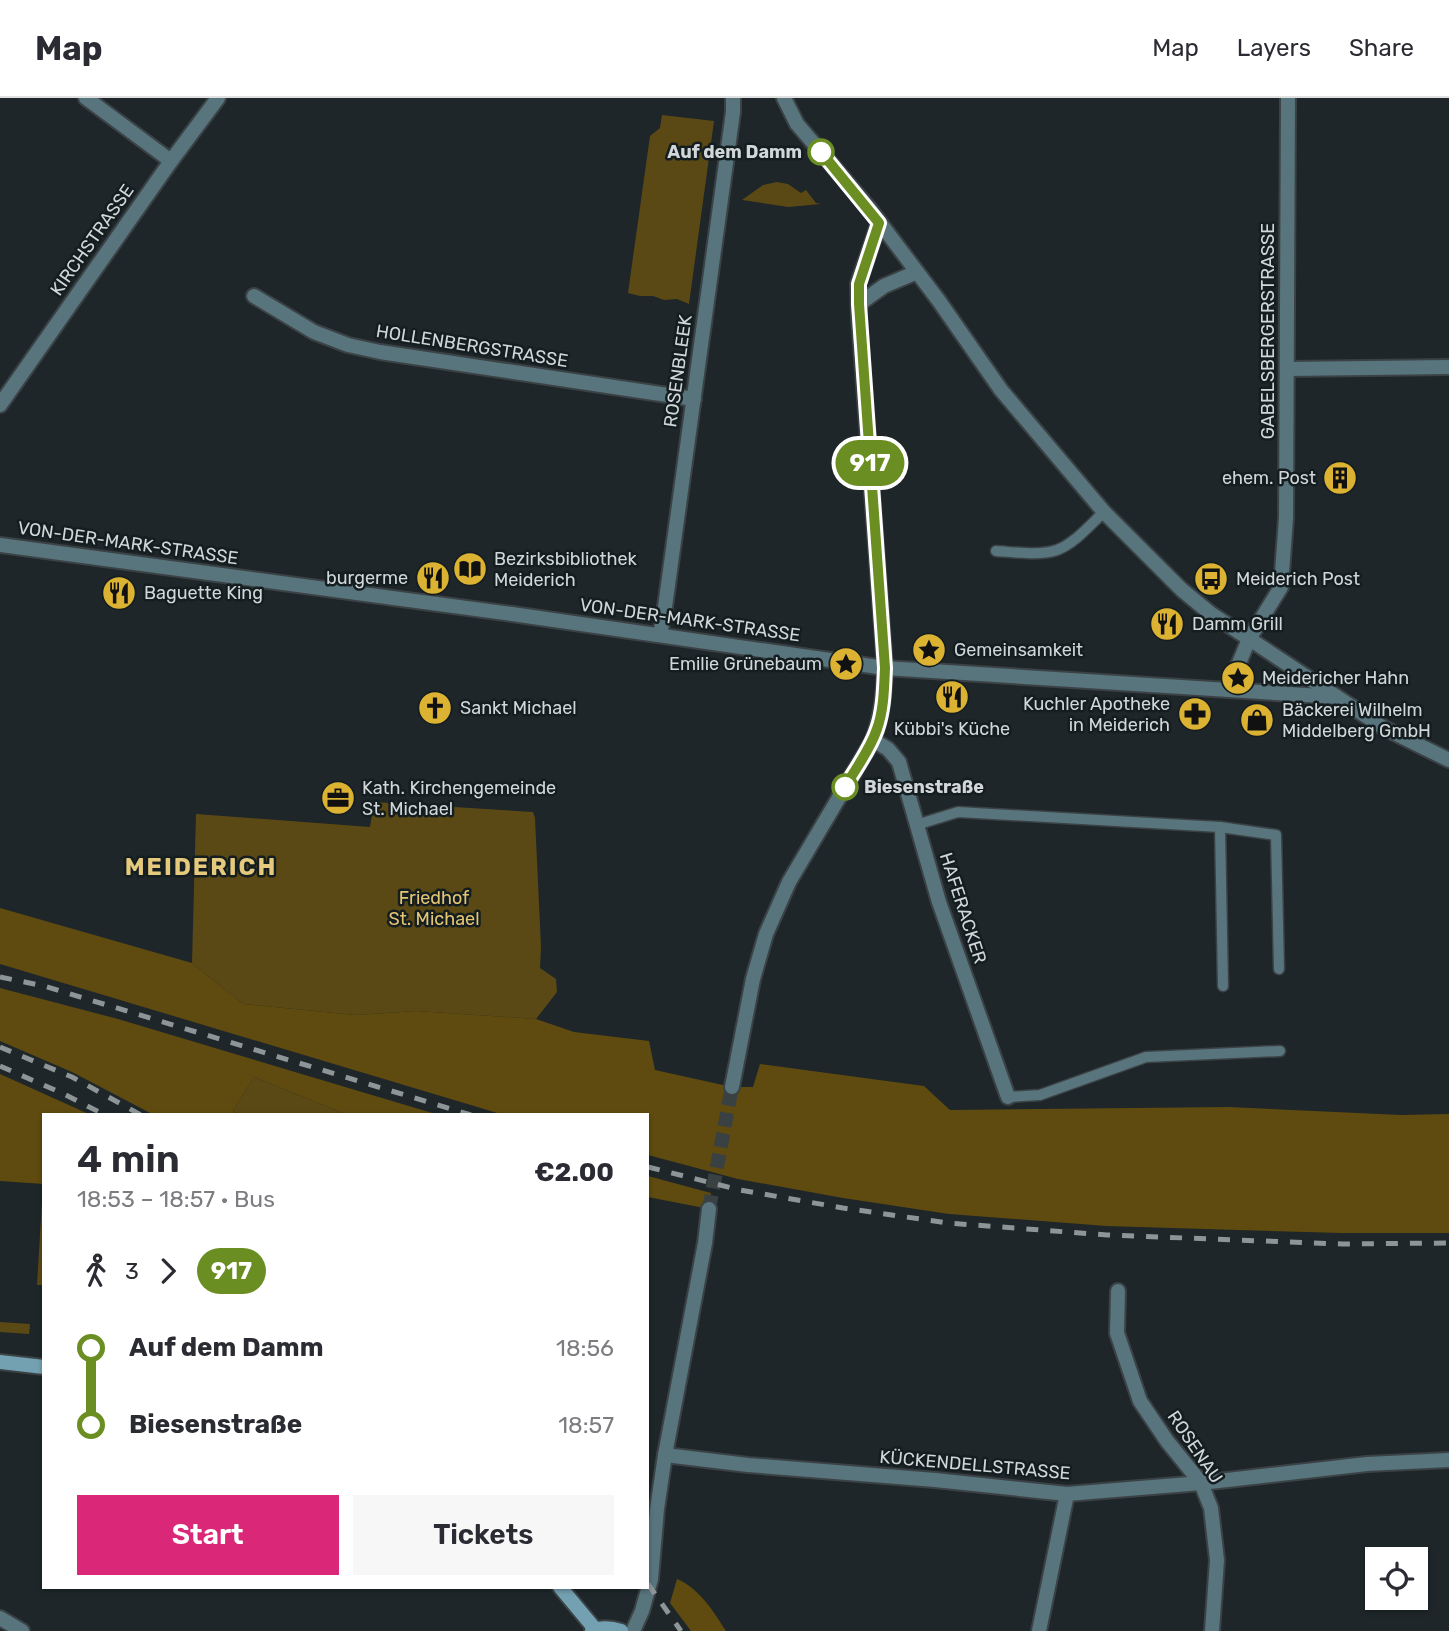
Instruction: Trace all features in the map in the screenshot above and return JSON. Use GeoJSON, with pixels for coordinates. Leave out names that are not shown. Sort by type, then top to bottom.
{"type":"FeatureCollection","features":[{"type":"Feature","properties":{"kind":"main road"},"geometry":{"type":"LineString","coordinates":[[0,1362],[42,1367]]}},
{"type":"Feature","properties":{"kind":"main road"},"geometry":{"type":"LineString","coordinates":[[562,1589],[594,1630],[613,1628],[621,1631]]}},
{"type":"Feature","properties":{"kind":"street"},"geometry":{"type":"LineString","coordinates":[[86,98],[171,161]]}},
{"type":"Feature","properties":{"kind":"street","name":"KIRCHSTRASSE"},"geometry":{"type":"LineString","coordinates":[[0,405],[218,98]]}},
{"type":"Feature","properties":{"kind":"street","name":"ROSENBLEEK"},"geometry":{"type":"LineString","coordinates":[[660,635],[733,105],[745,98]]}},
{"type":"Feature","properties":{"kind":"street"},"geometry":{"type":"LineString","coordinates":[[784,98],[797,124],[917,272],[1001,390],[1104,512],[1182,590],[1210,613],[1384,728],[1449,760]]}},
{"type":"Feature","properties":{"kind":"street","name":"GABELSBERGERSTRASSE"},"geometry":{"type":"LineString","coordinates":[[1228,690],[1249,639],[1282,587],[1286,518],[1288,98]]}},
{"type":"Feature","properties":{"kind":"street"},"geometry":{"type":"LineString","coordinates":[[732,1087],[753,979],[766,934],[789,882],[873,740],[883,703],[885,668],[859,304],[859,284],[879,223]]}},
{"type":"Feature","properties":{"kind":"street"},"geometry":{"type":"LineString","coordinates":[[859,304],[884,286],[917,272]]}},
{"type":"Feature","properties":{"kind":"street","name":"HOLLENBERGSTRASSE"},"geometry":{"type":"LineString","coordinates":[[254,296],[314,332],[348,345],[694,399]]}},
{"type":"Feature","properties":{"kind":"street"},"geometry":{"type":"LineString","coordinates":[[1287,369],[1449,367]]}},
{"type":"Feature","properties":{"kind":"street","name":"VON-DER-MARK-STRASSE"},"geometry":{"type":"LineString","coordinates":[[0,545],[885,668],[1337,697]]}},
{"type":"Feature","properties":{"kind":"street","name":"HAFERACKER"},"geometry":{"type":"LineString","coordinates":[[873,740],[888,749],[899,762],[939,902],[1009,1097]]}},
{"type":"Feature","properties":{"kind":"street"},"geometry":{"type":"LineString","coordinates":[[649,1585],[665,1455],[709,1209]]}},
{"type":"Feature","properties":{"kind":"street","name":"ROSENAU"},"geometry":{"type":"LineString","coordinates":[[1118,1291],[1117,1333],[1140,1401],[1200,1483],[1211,1508],[1217,1560],[1212,1631]]}},
{"type":"Feature","properties":{"kind":"street","name":"KÜCKENDELLSTRASSE"},"geometry":{"type":"LineString","coordinates":[[665,1455],[1067,1494],[1200,1483],[1367,1464],[1449,1460]]}},
{"type":"Feature","properties":{"kind":"street"},"geometry":{"type":"LineString","coordinates":[[1039,1631],[1067,1494]]}},
{"type":"Feature","properties":{"kind":"street"},"geometry":{"type":"LineString","coordinates":[[634,1631],[648,1589]]}},
{"type":"Feature","properties":{"kind":"street"},"geometry":{"type":"LineString","coordinates":[[0,1618],[22,1631]]}},
{"type":"Feature","properties":{"kind":"lane"},"geometry":{"type":"LineString","coordinates":[[996,551],[1056,551],[1077,537],[1104,512]]}},
{"type":"Feature","properties":{"kind":"lane"},"geometry":{"type":"LineString","coordinates":[[916,825],[958,812],[1220,827],[1276,835],[1279,969]]}},
{"type":"Feature","properties":{"kind":"lane"},"geometry":{"type":"LineString","coordinates":[[1220,827],[1223,986]]}},
{"type":"Feature","properties":{"kind":"lane"},"geometry":{"type":"LineString","coordinates":[[1009,1097],[1040,1095],[1146,1057],[1280,1051]]}},
{"type":"Feature","properties":{"kind":"green space"},"geometry":{"type":"Polygon","coordinates":[[[662,115],[714,121],[689,304],[677,299],[664,300],[628,293],[650,136],[660,128],[662,115]]]}},
{"type":"Feature","properties":{"kind":"green space"},"geometry":{"type":"Polygon","coordinates":[[[777,182],[788,184],[801,193],[806,190],[816,203],[821,204],[788,207],[742,200],[763,185],[777,182]]]}},
{"type":"Feature","properties":{"kind":"green space","name":"Friedhof St. Michael"},"geometry":{"type":"Polygon","coordinates":[[[374,802],[533,812],[540,968],[556,979],[557,992],[536,1019],[417,1011],[355,1015],[243,1004],[192,963],[196,814],[370,827],[374,802]]]}},
{"type":"Feature","properties":{"kind":"green space"},"geometry":{"type":"Polygon","coordinates":[[[254,1077],[343,1113],[236,1113],[233,1111],[254,1077]]]}},
{"type":"Feature","properties":{"kind":"green space"},"geometry":{"type":"Polygon","coordinates":[[[42,1201],[42,1285],[37,1285],[42,1201]]]}},
{"type":"Feature","properties":{"kind":"green space"},"geometry":{"type":"Polygon","coordinates":[[[0,1322],[30,1324],[29,1334],[0,1332],[0,1322]]]}},
{"type":"Feature","properties":{"kind":"shaded area"},"geometry":{"type":"Polygon","coordinates":[[[0,908],[192,963],[243,1004],[355,1015],[417,1011],[536,1019],[574,1032],[649,1041],[655,1070],[732,1087],[753,1087],[760,1064],[924,1086],[950,1110],[1229,1107],[1401,1115],[1449,1114],[1449,1233],[1341,1233],[1106,1226],[949,1214],[738,1179],[649,1155],[649,1113],[497,1113],[0,964],[0,908]]]}},
{"type":"Feature","properties":{"kind":"shaded area"},"geometry":{"type":"Polygon","coordinates":[[[0,988],[118,1019],[432,1113],[343,1113],[254,1077],[233,1111],[236,1113],[150,1113],[72,1072],[0,1041],[0,988]]]}},
{"type":"Feature","properties":{"kind":"shaded area"},"geometry":{"type":"Polygon","coordinates":[[[0,1074],[87,1113],[42,1113],[42,1184],[0,1181],[0,1074]]]}},
{"type":"Feature","properties":{"kind":"shaded area"},"geometry":{"type":"Polygon","coordinates":[[[649,1176],[711,1193],[709,1209],[649,1197],[649,1176]]]}},
{"type":"Feature","properties":{"kind":"shaded area"},"geometry":{"type":"Polygon","coordinates":[[[677,1579],[699,1594],[726,1631],[691,1631],[670,1603],[677,1579]]]}},
{"type":"Feature","properties":{"kind":"tunnel"},"geometry":{"type":"LineString","coordinates":[[709,1209],[732,1087]]}},
{"type":"Feature","properties":{"kind":"railway"},"geometry":{"type":"LineString","coordinates":[[0,977],[44,986],[464,1113]]}},
{"type":"Feature","properties":{"kind":"railway"},"geometry":{"type":"LineString","coordinates":[[0,1047],[72,1077],[137,1113]]}},
{"type":"Feature","properties":{"kind":"railway"},"geometry":{"type":"LineString","coordinates":[[0,1066],[101,1113]]}},
{"type":"Feature","properties":{"kind":"railway"},"geometry":{"type":"LineString","coordinates":[[649,1167],[740,1190],[948,1223],[1107,1235],[1342,1244],[1449,1243]]}},
{"type":"Feature","properties":{"kind":"railway"},"geometry":{"type":"LineString","coordinates":[[649,1585],[681,1631]]}},
{"type":"Feature","properties":{"kind":"bus line","name":"917"},"geometry":{"type":"LineString","coordinates":[[821,152],[879,223],[859,284],[859,304],[885,668],[883,703],[873,740],[845,787]]}},
{"type":"Feature","properties":{"kind":"place","name":"Auf dem Damm"},"geometry":{"type":"Point","coordinates":[821,152]}},
{"type":"Feature","properties":{"kind":"place","name":"ehem. Post"},"geometry":{"type":"Point","coordinates":[1340,478]}},
{"type":"Feature","properties":{"kind":"place","name":"Bezirksbibliothek Meiderich"},"geometry":{"type":"Point","coordinates":[470,569]}},
{"type":"Feature","properties":{"kind":"place","name":"burgerme"},"geometry":{"type":"Point","coordinates":[433,578]}},
{"type":"Feature","properties":{"kind":"place","name":"Meiderich Post"},"geometry":{"type":"Point","coordinates":[1211,579]}},
{"type":"Feature","properties":{"kind":"place","name":"Baguette King"},"geometry":{"type":"Point","coordinates":[119,593]}},
{"type":"Feature","properties":{"kind":"place","name":"Damm Grill"},"geometry":{"type":"Point","coordinates":[1167,624]}},
{"type":"Feature","properties":{"kind":"place","name":"Gemeinsamkeit"},"geometry":{"type":"Point","coordinates":[929,650]}},
{"type":"Feature","properties":{"kind":"place","name":"Emilie Grünebaum"},"geometry":{"type":"Point","coordinates":[846,664]}},
{"type":"Feature","properties":{"kind":"place","name":"Meidericher Hahn"},"geometry":{"type":"Point","coordinates":[1238,678]}},
{"type":"Feature","properties":{"kind":"place","name":"Kübbi's Küche"},"geometry":{"type":"Point","coordinates":[952,697]}},
{"type":"Feature","properties":{"kind":"place","name":"Sankt Michael"},"geometry":{"type":"Point","coordinates":[435,708]}},
{"type":"Feature","properties":{"kind":"place","name":"Kuchler Apotheke in Meiderich"},"geometry":{"type":"Point","coordinates":[1195,714]}},
{"type":"Feature","properties":{"kind":"place","name":"Bäckerei Wilhelm Middelberg GmbH"},"geometry":{"type":"Point","coordinates":[1257,720]}},
{"type":"Feature","properties":{"kind":"place","name":"Biesenstraße"},"geometry":{"type":"Point","coordinates":[845,787]}},
{"type":"Feature","properties":{"kind":"place","name":"Kath. Kirchengemeinde St. Michael"},"geometry":{"type":"Point","coordinates":[338,798]}},
{"type":"Feature","properties":{"kind":"district","name":"MEIDERICH"},"geometry":{"type":"Point","coordinates":[201,867]}}]}
